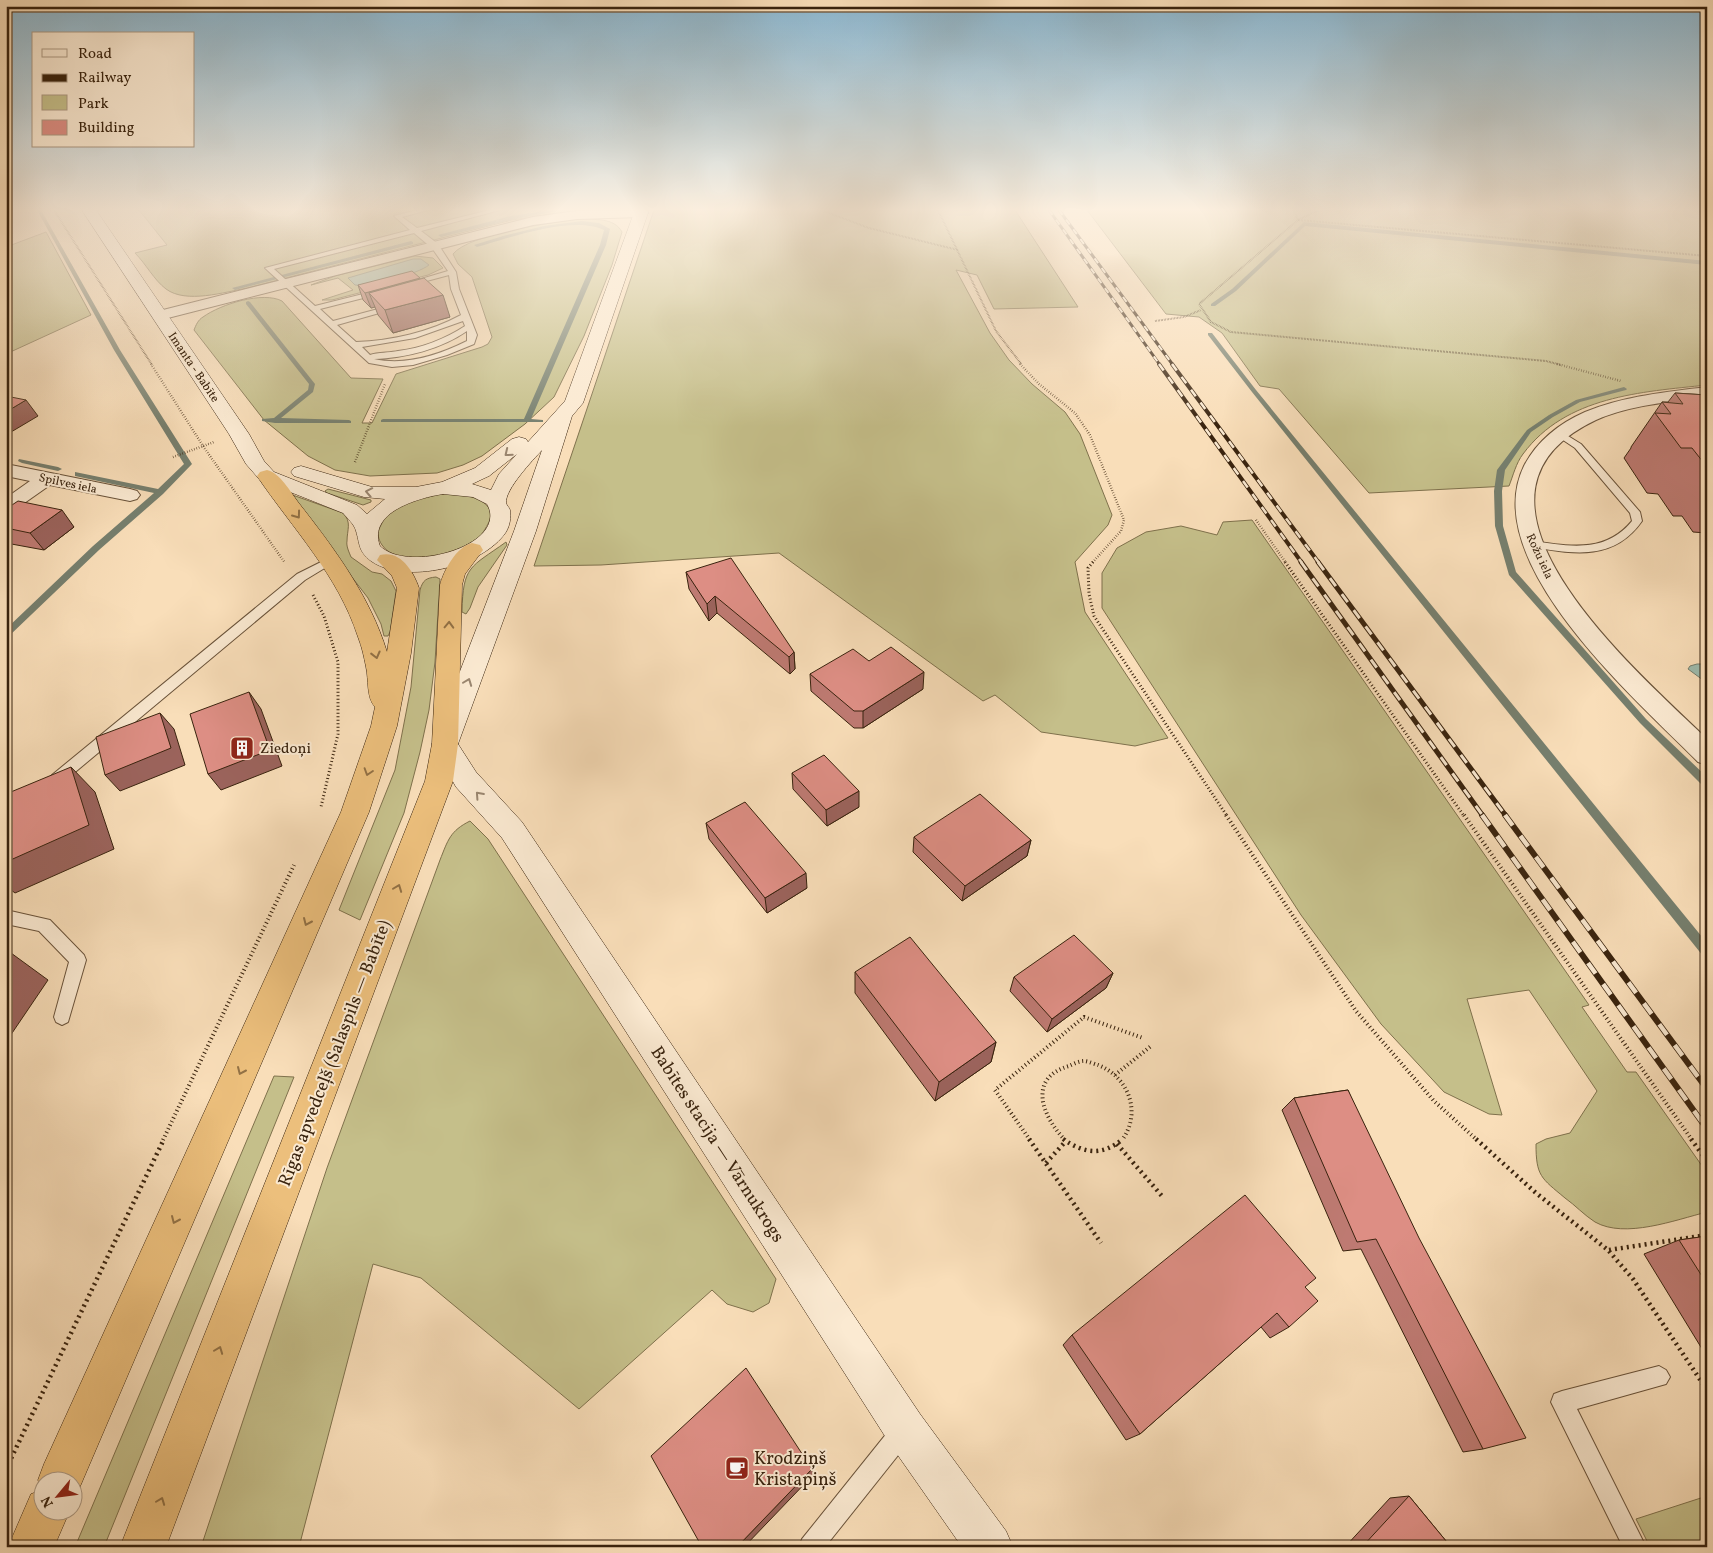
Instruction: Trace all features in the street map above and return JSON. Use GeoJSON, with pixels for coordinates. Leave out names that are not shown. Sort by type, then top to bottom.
{"type":"FeatureCollection","features":[{"type":"Feature","properties":{"kind":"highway"},"geometry":{"type":"LineString","coordinates":[[266,476],[296,513],[329,561],[356,602],[369,629],[377,658],[382,691],[384,726]]}},
{"type":"Feature","properties":{"kind":"highway","name":"Rīgas apvedceļš (Salaspils — Babīte)"},"geometry":{"type":"LineString","coordinates":[[143,1547],[439,781],[445,744],[451,585],[454,574],[472,550]]}},
{"type":"Feature","properties":{"kind":"highway"},"geometry":{"type":"LineString","coordinates":[[64,1470],[355,812],[384,726],[399,653],[408,588],[400,569],[388,560]]}},
{"type":"Feature","properties":{"kind":"highway"},"geometry":{"type":"LineString","coordinates":[[31,1547],[43,1520]]}},
{"type":"Feature","properties":{"kind":"main road","name":"Imanta - Babīte"},"geometry":{"type":"LineString","coordinates":[[138,282],[249,450],[256,464],[266,476]]}},
{"type":"Feature","properties":{"kind":"main road"},"geometry":{"type":"LineString","coordinates":[[496,503],[506,478],[574,403],[616,282]]}},
{"type":"Feature","properties":{"kind":"main road"},"geometry":{"type":"LineString","coordinates":[[443,488],[475,491],[488,496],[496,503],[500,512],[500,522],[495,532],[486,542],[456,558],[429,564],[403,564],[388,560],[377,555],[370,548],[367,540],[368,531],[372,522],[385,509],[403,498],[468,480],[482,472],[520,442],[563,416]]}},
{"type":"Feature","properties":{"kind":"main road"},"geometry":{"type":"LineString","coordinates":[[445,744],[525,531],[563,416]]}},
{"type":"Feature","properties":{"kind":"main road"},"geometry":{"type":"LineString","coordinates":[[249,450],[290,468],[371,493],[418,493]]}},
{"type":"Feature","properties":{"kind":"main road"},"geometry":{"type":"LineString","coordinates":[[266,476],[350,509],[361,520],[368,531]]}},
{"type":"Feature","properties":{"kind":"main road","name":"Babītes stacija — Vārnukrogs"},"geometry":{"type":"LineString","coordinates":[[445,744],[453,764],[512,830],[906,1429],[990,1547]]}},
{"type":"Feature","properties":{"kind":"street"},"geometry":{"type":"LineString","coordinates":[[160,316],[291,282]]}},
{"type":"Feature","properties":{"kind":"street","name":"Rožu iela"},"geometry":{"type":"LineString","coordinates":[[1707,392],[1679,402],[1646,400],[1606,411],[1577,423],[1560,434],[1536,458],[1527,478],[1524,501],[1527,528],[1532,544],[1547,576],[1568,607],[1590,635],[1707,755]]}},
{"type":"Feature","properties":{"kind":"street","name":"Spilves iela"},"geometry":{"type":"LineString","coordinates":[[6,470],[130,496]]}},
{"type":"Feature","properties":{"kind":"street"},"geometry":{"type":"LineString","coordinates":[[6,507],[47,478]]}},
{"type":"Feature","properties":{"kind":"lane"},"geometry":{"type":"LineString","coordinates":[[398,286],[412,282]]}},
{"type":"Feature","properties":{"kind":"lane"},"geometry":{"type":"LineString","coordinates":[[285,284],[316,308],[372,361],[408,364],[462,347],[471,342],[473,335],[454,282]]}},
{"type":"Feature","properties":{"kind":"lane"},"geometry":{"type":"LineString","coordinates":[[316,308],[388,289]]}},
{"type":"Feature","properties":{"kind":"lane"},"geometry":{"type":"LineString","coordinates":[[446,292],[455,289]]}},
{"type":"Feature","properties":{"kind":"lane"},"geometry":{"type":"LineString","coordinates":[[332,324],[400,305]]}},
{"type":"Feature","properties":{"kind":"lane"},"geometry":{"type":"LineString","coordinates":[[355,345],[369,346],[384,343],[453,323],[466,316]]}},
{"type":"Feature","properties":{"kind":"lane"},"geometry":{"type":"LineString","coordinates":[[366,356],[380,356],[412,350],[450,338],[470,326]]}},
{"type":"Feature","properties":{"kind":"lane"},"geometry":{"type":"LineString","coordinates":[[1532,544],[1562,548],[1597,548],[1614,544],[1624,538],[1637,521],[1635,512],[1578,446],[1560,434]]}},
{"type":"Feature","properties":{"kind":"lane"},"geometry":{"type":"LineString","coordinates":[[46,786],[62,775],[300,577],[329,561]]}},
{"type":"Feature","properties":{"kind":"lane"},"geometry":{"type":"LineString","coordinates":[[6,917],[44,924],[78,960],[62,1017]]}},
{"type":"Feature","properties":{"kind":"lane"},"geometry":{"type":"LineString","coordinates":[[1635,1547],[1562,1402],[1659,1377]]}},
{"type":"Feature","properties":{"kind":"lane"},"geometry":{"type":"LineString","coordinates":[[810,1547],[906,1429]]}},
{"type":"Feature","properties":{"kind":"path"},"geometry":{"type":"LineString","coordinates":[[100,282],[203,446],[285,564],[309,587],[324,616],[338,662],[338,734],[320,809]]}},
{"type":"Feature","properties":{"kind":"path"},"geometry":{"type":"LineString","coordinates":[[972,282],[996,331],[1016,359],[1039,384],[1075,413],[1090,436],[1124,520],[1121,531],[1088,568],[1089,594],[1094,616],[1356,1011],[1434,1101],[1536,1193],[1608,1250],[1633,1279],[1707,1390]]}},
{"type":"Feature","properties":{"kind":"path"},"geometry":{"type":"LineString","coordinates":[[1224,282],[1199,304],[1201,310],[1211,322],[1231,332],[1546,362],[1608,376],[1679,402]]}},
{"type":"Feature","properties":{"kind":"path"},"geometry":{"type":"LineString","coordinates":[[1155,321],[1184,317],[1201,310]]}},
{"type":"Feature","properties":{"kind":"path"},"geometry":{"type":"LineString","coordinates":[[344,485],[359,473],[354,461],[394,364]]}},
{"type":"Feature","properties":{"kind":"path"},"geometry":{"type":"LineString","coordinates":[[174,457],[189,451]]}},
{"type":"Feature","properties":{"kind":"path"},"geometry":{"type":"LineString","coordinates":[[1256,520],[1707,1161]]}},
{"type":"Feature","properties":{"kind":"path"},"geometry":{"type":"LineString","coordinates":[[6,1469],[295,863]]}},
{"type":"Feature","properties":{"kind":"path"},"geometry":{"type":"LineString","coordinates":[[1101,1243],[995,1090],[1084,1017],[1143,1038]]}},
{"type":"Feature","properties":{"kind":"path"},"geometry":{"type":"LineString","coordinates":[[1115,1075],[1151,1046]]}},
{"type":"Feature","properties":{"kind":"path"},"geometry":{"type":"LineString","coordinates":[[1084,1061],[1100,1065],[1115,1075],[1126,1088],[1132,1103],[1133,1119],[1128,1134],[1117,1144],[1106,1149],[1092,1151],[1078,1148],[1065,1142],[1052,1129],[1043,1114],[1041,1097],[1045,1081],[1054,1070],[1068,1063],[1084,1061]]}},
{"type":"Feature","properties":{"kind":"path"},"geometry":{"type":"LineString","coordinates":[[1046,1164],[1065,1142]]}},
{"type":"Feature","properties":{"kind":"path"},"geometry":{"type":"LineString","coordinates":[[1117,1144],[1162,1196]]}},
{"type":"Feature","properties":{"kind":"path"},"geometry":{"type":"LineString","coordinates":[[1608,1250],[1707,1236]]}},
{"type":"Feature","properties":{"kind":"green space"},"geometry":{"type":"Polygon","coordinates":[[[6,282],[73,282],[91,315],[6,354],[6,282]]]}},
{"type":"Feature","properties":{"kind":"green space"},"geometry":{"type":"Polygon","coordinates":[[[159,282],[269,282],[206,296],[184,296],[166,289],[159,282]]]}},
{"type":"Feature","properties":{"kind":"green space"},"geometry":{"type":"Polygon","coordinates":[[[344,282],[399,282],[332,300],[322,300],[353,290],[344,282]]]}},
{"type":"Feature","properties":{"kind":"green space"},"geometry":{"type":"Polygon","coordinates":[[[474,282],[605,282],[584,336],[554,397],[525,424],[482,456],[463,465],[437,473],[370,476],[335,470],[308,456],[264,420],[194,330],[201,318],[220,308],[242,300],[264,297],[282,301],[351,378],[383,379],[362,423],[372,423],[396,374],[482,347],[488,344],[492,337],[474,282]]]}},
{"type":"Feature","properties":{"kind":"green space"},"geometry":{"type":"Polygon","coordinates":[[[630,282],[963,282],[990,333],[1009,360],[1032,384],[1065,412],[1080,434],[1112,515],[1108,525],[1075,562],[1085,612],[1168,738],[1135,746],[1041,732],[995,695],[983,701],[779,553],[601,565],[534,566],[630,282]]]}},
{"type":"Feature","properties":{"kind":"green space"},"geometry":{"type":"Polygon","coordinates":[[[981,282],[1062,282],[1078,307],[994,309],[981,282]]]}},
{"type":"Feature","properties":{"kind":"green space"},"geometry":{"type":"Polygon","coordinates":[[[1142,282],[1707,282],[1707,385],[1656,391],[1606,400],[1561,420],[1541,435],[1523,454],[1509,486],[1369,493],[1279,389],[1260,386],[1222,333],[1199,317],[1166,314],[1142,282]]]}},
{"type":"Feature","properties":{"kind":"green space"},"geometry":{"type":"Polygon","coordinates":[[[328,489],[371,500],[371,502],[363,505],[327,493],[325,491],[328,489]]]}},
{"type":"Feature","properties":{"kind":"green space"},"geometry":{"type":"Polygon","coordinates":[[[287,493],[343,513],[346,516],[348,526],[347,545],[351,557],[372,572],[382,574],[391,581],[396,591],[388,636],[384,636],[381,624],[368,598],[287,493]]]}},
{"type":"Feature","properties":{"kind":"green space"},"geometry":{"type":"Polygon","coordinates":[[[453,493],[481,501],[490,510],[491,516],[488,524],[474,542],[453,552],[426,558],[400,557],[382,545],[378,536],[379,529],[385,518],[393,511],[422,497],[453,493]]]}},
{"type":"Feature","properties":{"kind":"green space"},"geometry":{"type":"Polygon","coordinates":[[[1252,520],[1589,1005],[1582,1007],[1627,1072],[1636,1072],[1707,1173],[1707,1212],[1665,1223],[1635,1228],[1607,1227],[1595,1222],[1545,1181],[1541,1176],[1537,1163],[1536,1144],[1546,1139],[1570,1133],[1597,1091],[1529,990],[1467,999],[1502,1115],[1489,1114],[1444,1092],[1381,1024],[1301,915],[1102,608],[1102,573],[1117,548],[1146,532],[1181,526],[1217,535],[1223,522],[1252,520]]]}},
{"type":"Feature","properties":{"kind":"green space"},"geometry":{"type":"Polygon","coordinates":[[[506,542],[507,545],[478,587],[470,608],[466,614],[462,612],[464,585],[471,569],[484,557],[506,542]]]}},
{"type":"Feature","properties":{"kind":"green space"},"geometry":{"type":"Polygon","coordinates":[[[436,577],[440,579],[435,662],[429,710],[420,752],[404,813],[360,920],[339,910],[395,770],[411,687],[420,590],[425,580],[436,577]]]}},
{"type":"Feature","properties":{"kind":"green space"},"geometry":{"type":"Polygon","coordinates":[[[470,821],[488,839],[776,1279],[769,1303],[753,1312],[727,1304],[712,1290],[579,1409],[421,1278],[373,1264],[299,1547],[201,1547],[327,1168],[440,860],[450,837],[458,828],[470,821]]]}},
{"type":"Feature","properties":{"kind":"green space"},"geometry":{"type":"Polygon","coordinates":[[[274,1076],[294,1077],[104,1547],[75,1547],[274,1076]]]}},
{"type":"Feature","properties":{"kind":"green space"},"geometry":{"type":"Polygon","coordinates":[[[1707,1496],[1707,1547],[1650,1547],[1636,1519],[1707,1496]]]}},
{"type":"Feature","properties":{"kind":"shaded area"},"geometry":{"type":"Polygon","coordinates":[[[352,282],[379,282],[362,285],[355,285],[352,282]]]}},
{"type":"Feature","properties":{"kind":"shaded area"},"geometry":{"type":"Polygon","coordinates":[[[1707,664],[1707,683],[1688,669],[1690,666],[1707,664]]]}},
{"type":"Feature","properties":{"kind":"building"},"geometry":{"type":"Polygon","coordinates":[[[368,282],[404,282],[365,293],[358,285],[368,282]]]}},
{"type":"Feature","properties":{"kind":"building"},"geometry":{"type":"Polygon","coordinates":[[[408,282],[429,282],[443,295],[385,310],[369,293],[408,282]]]}},
{"type":"Feature","properties":{"kind":"building"},"geometry":{"type":"Polygon","coordinates":[[[1675,393],[1707,395],[1707,467],[1692,448],[1681,448],[1655,413],[1671,414],[1662,402],[1683,404],[1675,393]]]}},
{"type":"Feature","properties":{"kind":"building"},"geometry":{"type":"Polygon","coordinates":[[[6,396],[26,400],[6,412],[6,396]]]}},
{"type":"Feature","properties":{"kind":"building"},"geometry":{"type":"Polygon","coordinates":[[[18,501],[62,510],[30,533],[6,528],[6,509],[18,501]]]}},
{"type":"Feature","properties":{"kind":"building"},"geometry":{"type":"Polygon","coordinates":[[[731,558],[794,652],[789,657],[715,596],[707,604],[686,572],[731,558]]]}},
{"type":"Feature","properties":{"kind":"building"},"geometry":{"type":"Polygon","coordinates":[[[891,647],[924,672],[863,711],[854,711],[810,674],[853,649],[869,661],[891,647]]]}},
{"type":"Feature","properties":{"kind":"building"},"geometry":{"type":"Polygon","coordinates":[[[249,692],[270,750],[208,774],[190,714],[249,692]]]}},
{"type":"Feature","properties":{"kind":"building"},"geometry":{"type":"Polygon","coordinates":[[[160,713],[171,748],[105,775],[96,737],[160,713]]]}},
{"type":"Feature","properties":{"kind":"building"},"geometry":{"type":"Polygon","coordinates":[[[824,755],[859,791],[826,810],[792,773],[824,755]]]}},
{"type":"Feature","properties":{"kind":"building"},"geometry":{"type":"Polygon","coordinates":[[[71,767],[89,825],[6,862],[6,794],[71,767]]]}},
{"type":"Feature","properties":{"kind":"building"},"geometry":{"type":"Polygon","coordinates":[[[980,794],[1031,840],[965,886],[914,837],[980,794]]]}},
{"type":"Feature","properties":{"kind":"building"},"geometry":{"type":"Polygon","coordinates":[[[745,802],[806,873],[765,898],[706,823],[745,802]]]}},
{"type":"Feature","properties":{"kind":"building"},"geometry":{"type":"Polygon","coordinates":[[[1074,935],[1113,973],[1052,1019],[1014,977],[1074,935]]]}},
{"type":"Feature","properties":{"kind":"building"},"geometry":{"type":"Polygon","coordinates":[[[910,937],[996,1042],[939,1082],[855,972],[910,937]]]}},
{"type":"Feature","properties":{"kind":"building"},"geometry":{"type":"Polygon","coordinates":[[[6,953],[11,953],[6,960],[6,953]]]}},
{"type":"Feature","properties":{"kind":"building"},"geometry":{"type":"Polygon","coordinates":[[[1348,1090],[1419,1238],[1526,1438],[1483,1449],[1376,1239],[1357,1242],[1294,1098],[1348,1090]]]}},
{"type":"Feature","properties":{"kind":"building"},"geometry":{"type":"Polygon","coordinates":[[[1245,1195],[1316,1278],[1305,1287],[1318,1301],[1289,1327],[1277,1313],[1140,1434],[1072,1335],[1245,1195]]]}},
{"type":"Feature","properties":{"kind":"building"},"geometry":{"type":"Polygon","coordinates":[[[1707,1236],[1707,1284],[1679,1240],[1707,1236]]]}},
{"type":"Feature","properties":{"kind":"building","name":"Krodziņš Kristapiņš"},"geometry":{"type":"Polygon","coordinates":[[[746,1368],[812,1469],[737,1547],[702,1547],[651,1456],[746,1368]]]}},
{"type":"Feature","properties":{"kind":"building"},"geometry":{"type":"Polygon","coordinates":[[[1409,1496],[1451,1547],[1362,1547],[1409,1496]]]}},
{"type":"Feature","properties":{"kind":"waterway"},"geometry":{"type":"LineString","coordinates":[[79,282],[117,350],[188,464],[160,492]]}},
{"type":"Feature","properties":{"kind":"waterway"},"geometry":{"type":"LineString","coordinates":[[235,288],[257,282]]}},
{"type":"Feature","properties":{"kind":"waterway"},"geometry":{"type":"LineString","coordinates":[[527,421],[587,282]]}},
{"type":"Feature","properties":{"kind":"waterway"},"geometry":{"type":"LineString","coordinates":[[1213,305],[1242,282]]}},
{"type":"Feature","properties":{"kind":"waterway"},"geometry":{"type":"LineString","coordinates":[[248,303],[312,384],[311,391],[276,420]]}},
{"type":"Feature","properties":{"kind":"waterway"},"geometry":{"type":"LineString","coordinates":[[1210,334],[1707,952]]}},
{"type":"Feature","properties":{"kind":"waterway"},"geometry":{"type":"LineString","coordinates":[[1624,389],[1578,401],[1529,431],[1501,470],[1498,491],[1499,526],[1512,573],[1643,721],[1707,783]]}},
{"type":"Feature","properties":{"kind":"waterway"},"geometry":{"type":"LineString","coordinates":[[264,420],[276,420]]}},
{"type":"Feature","properties":{"kind":"waterway"},"geometry":{"type":"LineString","coordinates":[[276,420],[349,422]]}},
{"type":"Feature","properties":{"kind":"waterway"},"geometry":{"type":"LineString","coordinates":[[383,421],[527,421]]}},
{"type":"Feature","properties":{"kind":"waterway"},"geometry":{"type":"LineString","coordinates":[[527,421],[541,421]]}},
{"type":"Feature","properties":{"kind":"waterway"},"geometry":{"type":"LineString","coordinates":[[22,461],[58,469]]}},
{"type":"Feature","properties":{"kind":"waterway"},"geometry":{"type":"LineString","coordinates":[[78,474],[160,492]]}},
{"type":"Feature","properties":{"kind":"waterway"},"geometry":{"type":"LineString","coordinates":[[6,634],[96,548],[160,492]]}},
{"type":"Feature","properties":{"kind":"railway"},"geometry":{"type":"LineString","coordinates":[[1101,282],[1160,365]]}},
{"type":"Feature","properties":{"kind":"railway"},"geometry":{"type":"LineString","coordinates":[[1112,282],[1173,365]]}},
{"type":"Feature","properties":{"kind":"railway"},"geometry":{"type":"LineString","coordinates":[[1159,364],[1302,563]]}},
{"type":"Feature","properties":{"kind":"railway"},"geometry":{"type":"LineString","coordinates":[[1172,364],[1319,563]]}},
{"type":"Feature","properties":{"kind":"railway"},"geometry":{"type":"LineString","coordinates":[[1301,562],[1483,816]]}},
{"type":"Feature","properties":{"kind":"railway"},"geometry":{"type":"LineString","coordinates":[[1318,562],[1506,816]]}},
{"type":"Feature","properties":{"kind":"railway"},"geometry":{"type":"LineString","coordinates":[[1482,815],[1707,1129]]}},
{"type":"Feature","properties":{"kind":"railway"},"geometry":{"type":"LineString","coordinates":[[1505,815],[1707,1089]]}},
{"type":"Feature","properties":{"kind":"place","name":"Ziedoņi"},"geometry":{"type":"Point","coordinates":[242,748]}},
{"type":"Feature","properties":{"kind":"place","name":"Krodziņš Kristapiņš"},"geometry":{"type":"Point","coordinates":[737,1468]}}]}
